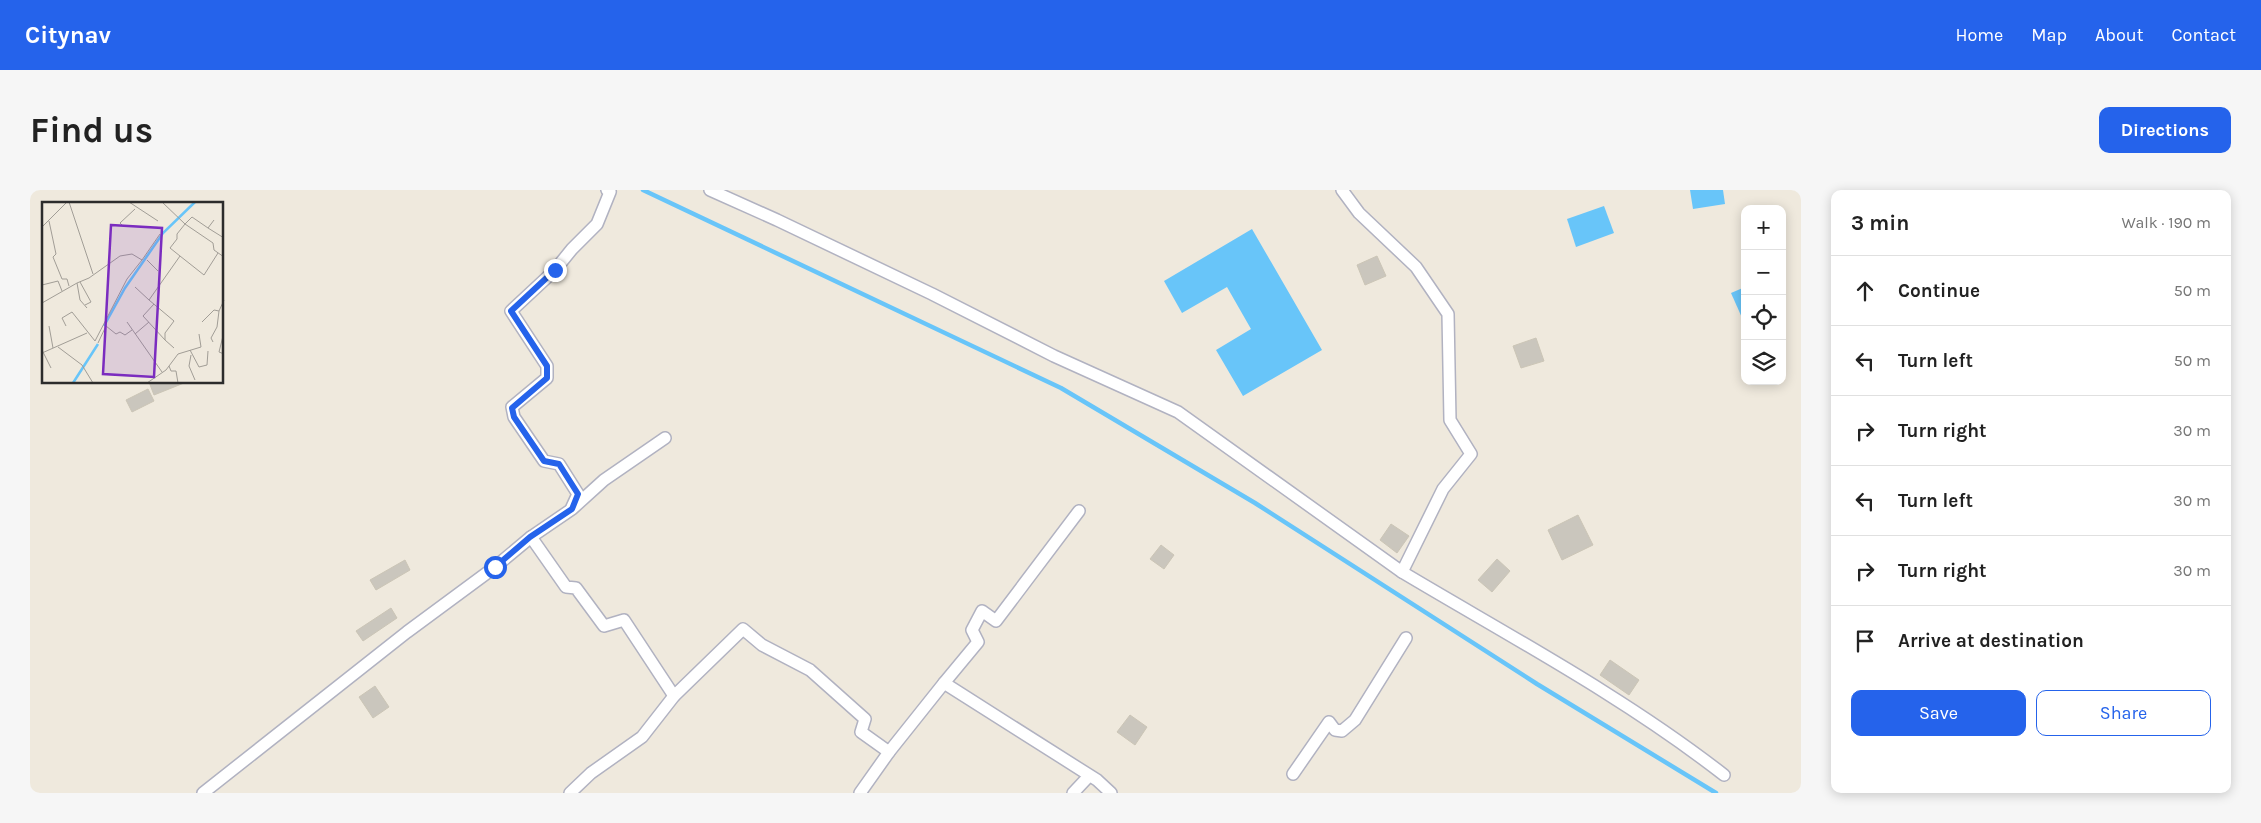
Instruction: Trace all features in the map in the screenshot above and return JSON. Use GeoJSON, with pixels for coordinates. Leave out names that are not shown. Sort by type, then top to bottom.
{"type":"FeatureCollection","features":[{"type":"Feature","properties":{"kind":"street"},"geometry":{"type":"LineString","coordinates":[[572,509],[578,494],[559,464],[544,461],[514,417],[512,408],[547,378],[547,366],[511,311],[555,270],[572,249],[598,224],[610,192],[607,190]]}},
{"type":"Feature","properties":{"kind":"street"},"geometry":{"type":"LineString","coordinates":[[710,190],[932,294],[1054,356],[1178,412],[1402,572],[1588,682],[1678,739],[1724,775]]}},
{"type":"Feature","properties":{"kind":"street"},"geometry":{"type":"LineString","coordinates":[[1342,190],[1359,213],[1416,268],[1448,314],[1450,420],[1471,454],[1443,489],[1402,572]]}},
{"type":"Feature","properties":{"kind":"street"},"geometry":{"type":"LineString","coordinates":[[202,793],[407,632],[495,567],[530,537],[572,509],[604,480],[665,438]]}},
{"type":"Feature","properties":{"kind":"street"},"geometry":{"type":"LineString","coordinates":[[860,793],[889,752],[978,642],[972,630],[982,611],[996,621],[1079,511]]}},
{"type":"Feature","properties":{"kind":"street"},"geometry":{"type":"LineString","coordinates":[[530,537],[566,587],[576,588],[604,626],[624,620],[674,696]]}},
{"type":"Feature","properties":{"kind":"street"},"geometry":{"type":"LineString","coordinates":[[570,793],[591,773],[642,737],[674,696],[744,628],[762,645],[810,670],[865,719],[861,732],[889,752]]}},
{"type":"Feature","properties":{"kind":"street"},"geometry":{"type":"LineString","coordinates":[[1293,774],[1329,722],[1335,730],[1342,731],[1355,720],[1406,638]]}},
{"type":"Feature","properties":{"kind":"street"},"geometry":{"type":"LineString","coordinates":[[944,682],[1089,776],[1111,793]]}},
{"type":"Feature","properties":{"kind":"street"},"geometry":{"type":"LineString","coordinates":[[1074,793],[1089,776]]}},
{"type":"Feature","properties":{"kind":"water"},"geometry":{"type":"Polygon","coordinates":[[[1690,190],[1723,190],[1725,204],[1693,209],[1690,190]]]}},
{"type":"Feature","properties":{"kind":"water"},"geometry":{"type":"Polygon","coordinates":[[[1604,206],[1614,233],[1576,247],[1567,219],[1604,206]]]}},
{"type":"Feature","properties":{"kind":"water"},"geometry":{"type":"Polygon","coordinates":[[[1252,229],[1322,350],[1243,396],[1216,350],[1251,329],[1227,287],[1182,313],[1164,281],[1252,229]]]}},
{"type":"Feature","properties":{"kind":"water"},"geometry":{"type":"Polygon","coordinates":[[[1741,289],[1741,316],[1731,293],[1741,289]]]}},
{"type":"Feature","properties":{"kind":"building"},"geometry":{"type":"Polygon","coordinates":[[[1377,256],[1386,276],[1365,285],[1357,265],[1377,256]]]}},
{"type":"Feature","properties":{"kind":"building"},"geometry":{"type":"Polygon","coordinates":[[[1536,338],[1544,361],[1521,368],[1513,346],[1536,338]]]}},
{"type":"Feature","properties":{"kind":"building"},"geometry":{"type":"Polygon","coordinates":[[[150,384],[182,384],[154,395],[150,384]]]}},
{"type":"Feature","properties":{"kind":"building"},"geometry":{"type":"Polygon","coordinates":[[[148,389],[154,401],[132,412],[126,400],[148,389]]]}},
{"type":"Feature","properties":{"kind":"building"},"geometry":{"type":"Polygon","coordinates":[[[1578,515],[1593,545],[1562,560],[1548,530],[1578,515]]]}},
{"type":"Feature","properties":{"kind":"building"},"geometry":{"type":"Polygon","coordinates":[[[1391,524],[1409,536],[1397,553],[1380,540],[1391,524]]]}},
{"type":"Feature","properties":{"kind":"building"},"geometry":{"type":"Polygon","coordinates":[[[1161,545],[1174,555],[1164,569],[1150,559],[1161,545]]]}},
{"type":"Feature","properties":{"kind":"building"},"geometry":{"type":"Polygon","coordinates":[[[1497,559],[1510,571],[1492,592],[1478,580],[1497,559]]]}},
{"type":"Feature","properties":{"kind":"building"},"geometry":{"type":"Polygon","coordinates":[[[405,560],[410,570],[376,590],[370,580],[405,560]]]}},
{"type":"Feature","properties":{"kind":"building"},"geometry":{"type":"Polygon","coordinates":[[[391,608],[397,618],[363,641],[356,631],[391,608]]]}},
{"type":"Feature","properties":{"kind":"building"},"geometry":{"type":"Polygon","coordinates":[[[1610,660],[1639,680],[1629,695],[1600,675],[1610,660]]]}},
{"type":"Feature","properties":{"kind":"building"},"geometry":{"type":"Polygon","coordinates":[[[375,686],[389,707],[373,718],[359,697],[375,686]]]}},
{"type":"Feature","properties":{"kind":"building"},"geometry":{"type":"Polygon","coordinates":[[[1130,715],[1147,727],[1135,745],[1117,732],[1130,715]]]}},
{"type":"Feature","properties":{"kind":"waterway"},"geometry":{"type":"LineString","coordinates":[[643,190],[1061,388],[1255,503],[1537,684],[1716,793]]}},
{"type":"Feature","properties":{"kind":"route"},"geometry":{"type":"LineString","coordinates":[[495,567],[530,537],[572,509],[578,494],[559,464],[544,461],[514,417],[512,408],[547,378],[547,366],[511,311],[555,270]]}}]}
